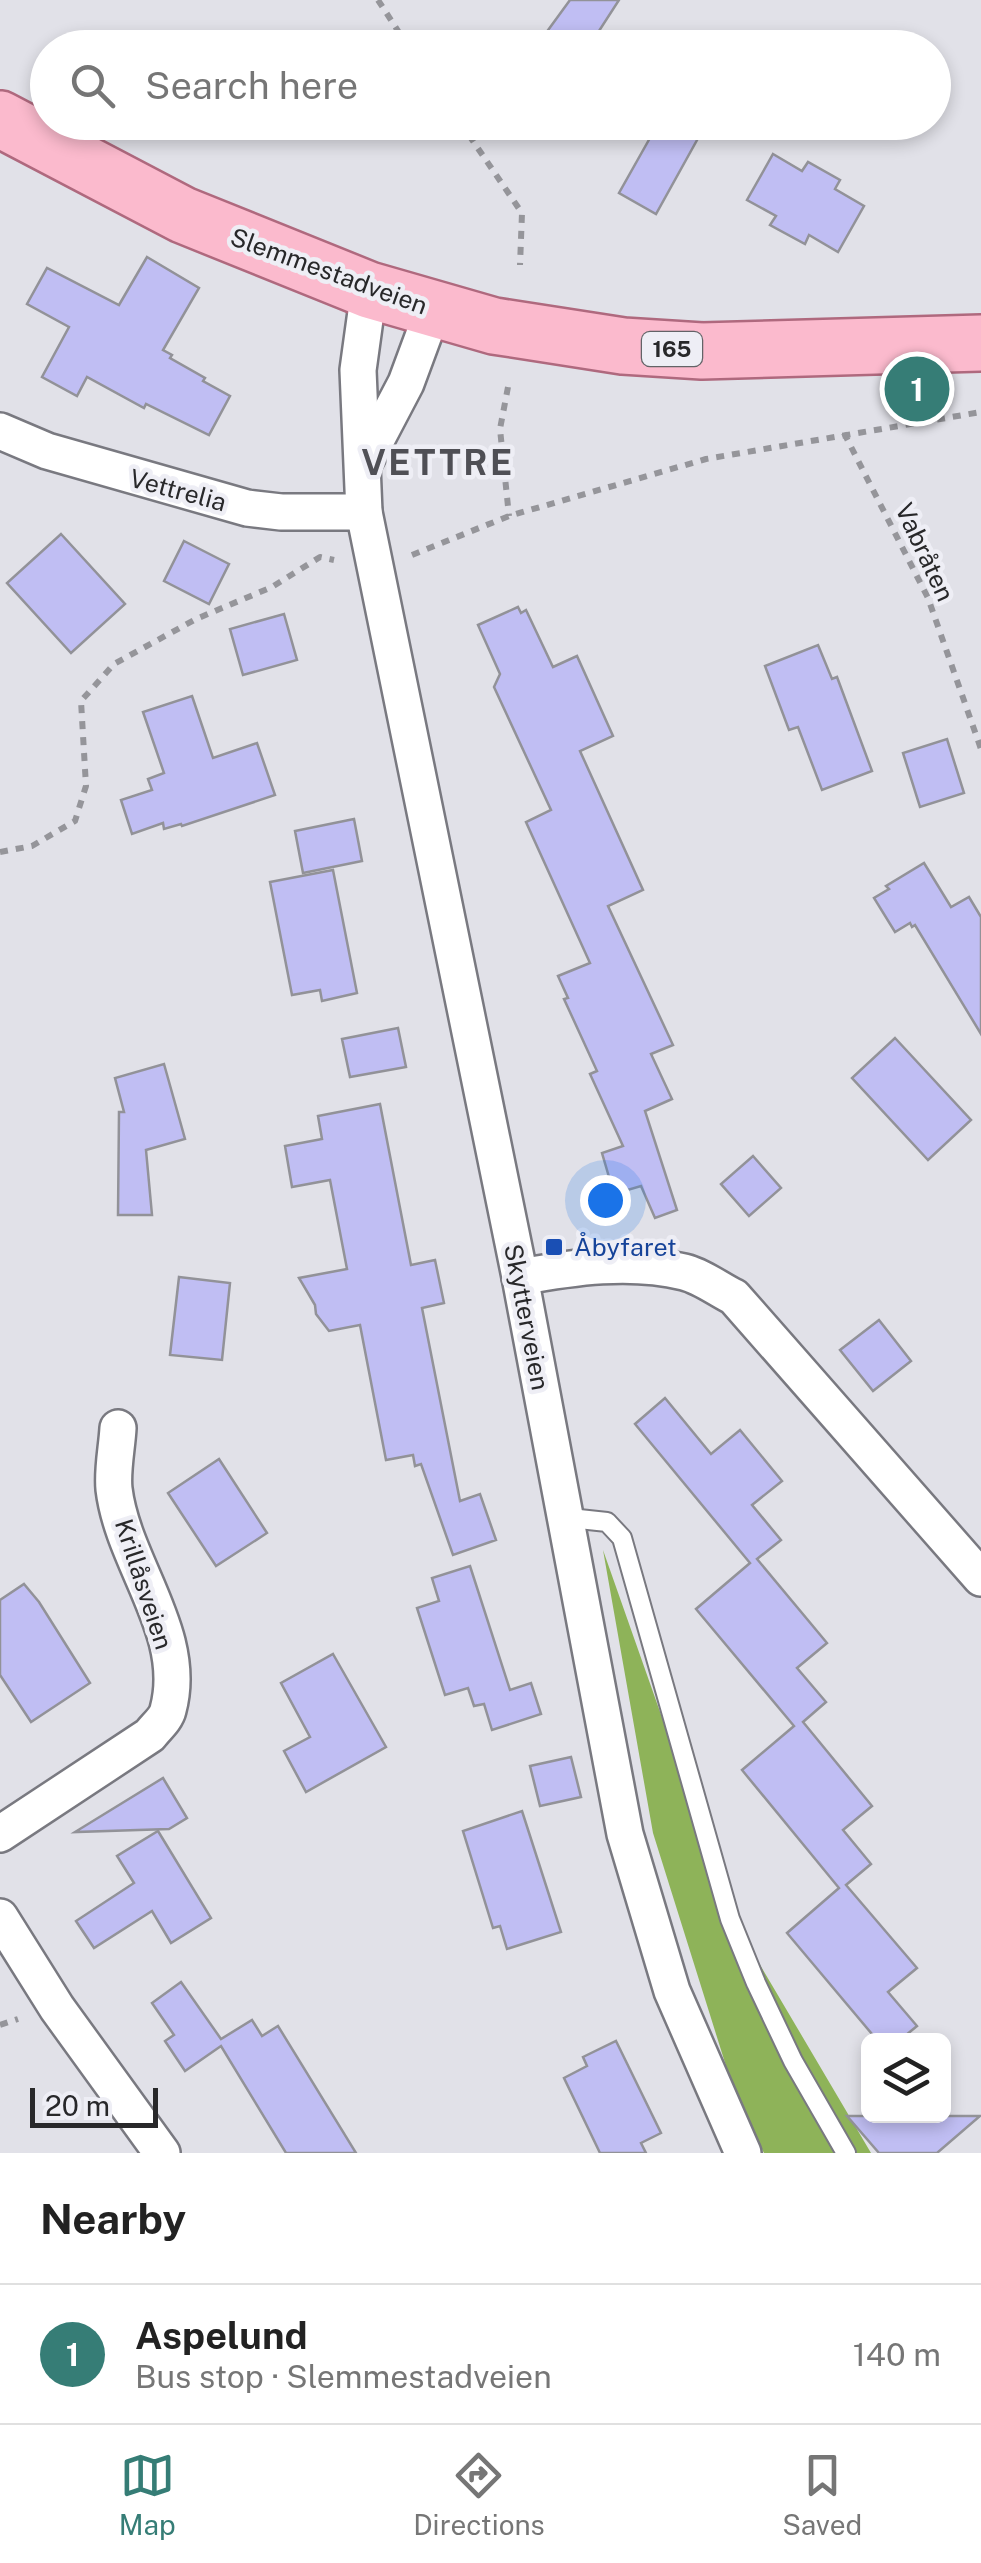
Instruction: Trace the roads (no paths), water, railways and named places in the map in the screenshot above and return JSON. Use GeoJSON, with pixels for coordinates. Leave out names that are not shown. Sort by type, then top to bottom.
{"type":"FeatureCollection","features":[{"type":"Feature","properties":{"kind":"main road","name":"Slemmestadveien"},"geometry":{"type":"LineString","coordinates":[[0,119],[30,135]]}},
{"type":"Feature","properties":{"kind":"main road","name":"Slemmestadveien"},"geometry":{"type":"LineString","coordinates":[[40,140],[182,215],[369,290],[494,326],[623,346],[702,351],[981,344]]}},
{"type":"Feature","properties":{"kind":"street","name":"Skytterveien"},"geometry":{"type":"LineString","coordinates":[[369,290],[358,370],[364,512],[520,1277],[625,1834],[672,1991],[743,2153]]}},
{"type":"Feature","properties":{"kind":"street"},"geometry":{"type":"LineString","coordinates":[[362,466],[406,384],[433,310]]}},
{"type":"Feature","properties":{"kind":"street","name":"Vettrelia"},"geometry":{"type":"LineString","coordinates":[[0,431],[47,452],[247,508],[364,512]]}},
{"type":"Feature","properties":{"kind":"street"},"geometry":{"type":"LineString","coordinates":[[520,1277],[584,1266],[642,1266],[688,1272],[734,1297],[981,1578]]}},
{"type":"Feature","properties":{"kind":"street","name":"Krillåsveien"},"geometry":{"type":"LineString","coordinates":[[0,1834],[150,1735],[168,1714],[171,1682],[165,1631],[128,1545],[114,1488],[118,1428]]}},
{"type":"Feature","properties":{"kind":"street"},"geometry":{"type":"LineString","coordinates":[[0,1917],[57,2008],[162,2153]]}},
{"type":"Feature","properties":{"kind":"lane"},"geometry":{"type":"LineString","coordinates":[[565,1522],[607,1522],[622,1538],[730,1919],[793,2060],[846,2153]]}},
{"type":"Feature","properties":{"kind":"place","name":"Aspelund"},"geometry":{"type":"Point","coordinates":[917,389]}},
{"type":"Feature","properties":{"kind":"place","name":"Åbyfaret"},"geometry":{"type":"Point","coordinates":[554,1247]}},
{"type":"Feature","properties":{"kind":"district","name":"VETTRE"},"geometry":{"type":"Point","coordinates":[438,463]}}]}
